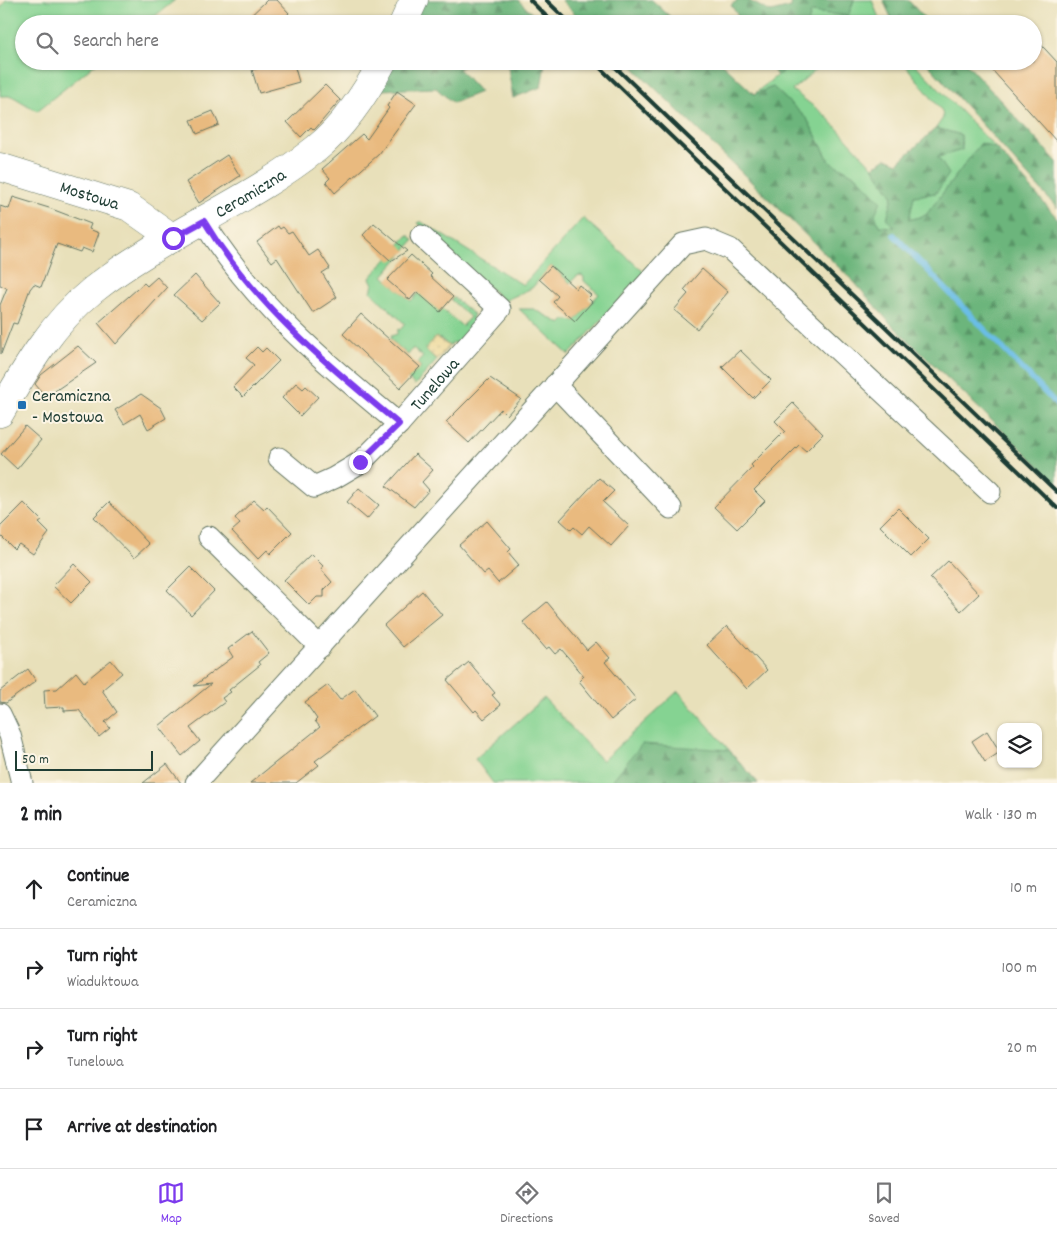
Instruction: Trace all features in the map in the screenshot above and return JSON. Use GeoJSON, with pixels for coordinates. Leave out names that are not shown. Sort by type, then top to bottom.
{"type":"FeatureCollection","features":[{"type":"Feature","properties":{"kind":"street"},"geometry":{"type":"LineString","coordinates":[[407,15],[414,0]]}},
{"type":"Feature","properties":{"kind":"street","name":"Ceramiczna"},"geometry":{"type":"LineString","coordinates":[[0,413],[30,363],[52,332],[73,308],[94,289],[173,238],[204,221],[317,147],[344,120],[369,88],[378,70]]}},
{"type":"Feature","properties":{"kind":"street","name":"Mostowa"},"geometry":{"type":"LineString","coordinates":[[0,166],[129,208],[173,238]]}},
{"type":"Feature","properties":{"kind":"street"},"geometry":{"type":"LineString","coordinates":[[204,221],[219,246],[293,334],[399,424]]}},
{"type":"Feature","properties":{"kind":"street","name":"Tunelowa"},"geometry":{"type":"LineString","coordinates":[[279,458],[314,487],[334,478],[360,462],[399,424],[500,309],[421,236]]}},
{"type":"Feature","properties":{"kind":"street"},"geometry":{"type":"LineString","coordinates":[[201,781],[683,244],[706,239],[730,249],[990,492]]}},
{"type":"Feature","properties":{"kind":"street"},"geometry":{"type":"LineString","coordinates":[[556,384],[671,508]]}},
{"type":"Feature","properties":{"kind":"street"},"geometry":{"type":"LineString","coordinates":[[209,537],[320,647]]}},
{"type":"Feature","properties":{"kind":"street"},"geometry":{"type":"LineString","coordinates":[[0,714],[10,735],[22,783]]}},
{"type":"Feature","properties":{"kind":"green space"},"geometry":{"type":"Polygon","coordinates":[[[6,0],[175,0],[156,15],[15,15],[15,70],[88,70],[37,111],[12,96],[0,96],[0,9],[6,0]]]}},
{"type":"Feature","properties":{"kind":"green space"},"geometry":{"type":"Polygon","coordinates":[[[424,0],[518,0],[534,15],[417,15],[424,0]]]}},
{"type":"Feature","properties":{"kind":"green space"},"geometry":{"type":"Polygon","coordinates":[[[561,0],[652,0],[668,15],[576,15],[561,0]]]}},
{"type":"Feature","properties":{"kind":"green space"},"geometry":{"type":"Polygon","coordinates":[[[738,0],[748,0],[771,12],[791,7],[792,0],[854,0],[848,15],[811,12],[810,15],[737,15],[731,5],[738,0]]]}},
{"type":"Feature","properties":{"kind":"green space"},"geometry":{"type":"Polygon","coordinates":[[[854,0],[872,0],[878,15],[848,15],[854,0]]]}},
{"type":"Feature","properties":{"kind":"green space"},"geometry":{"type":"Polygon","coordinates":[[[883,0],[908,0],[922,15],[890,15],[883,0]]]}},
{"type":"Feature","properties":{"kind":"green space"},"geometry":{"type":"Polygon","coordinates":[[[811,12],[839,15],[810,15],[811,12]]]}},
{"type":"Feature","properties":{"kind":"green space"},"geometry":{"type":"Polygon","coordinates":[[[389,70],[460,70],[480,92],[453,103],[436,88],[379,90],[389,70]]]}},
{"type":"Feature","properties":{"kind":"green space"},"geometry":{"type":"Polygon","coordinates":[[[508,70],[544,70],[541,87],[513,98],[508,70]]]}},
{"type":"Feature","properties":{"kind":"green space"},"geometry":{"type":"Polygon","coordinates":[[[636,70],[729,70],[754,94],[773,87],[807,119],[830,162],[858,177],[881,201],[875,214],[879,226],[895,227],[887,219],[893,196],[873,167],[886,158],[898,163],[936,128],[961,135],[962,150],[938,157],[949,174],[936,193],[914,196],[909,220],[926,215],[981,143],[997,149],[1057,218],[1057,483],[889,322],[855,283],[636,70]]]}},
{"type":"Feature","properties":{"kind":"green space"},"geometry":{"type":"Polygon","coordinates":[[[773,70],[784,70],[777,76],[773,70]]]}},
{"type":"Feature","properties":{"kind":"green space"},"geometry":{"type":"Polygon","coordinates":[[[784,70],[815,70],[792,90],[825,115],[873,167],[893,196],[887,219],[895,228],[879,226],[858,177],[830,162],[807,119],[773,87],[754,94],[784,70]]]}},
{"type":"Feature","properties":{"kind":"green space"},"geometry":{"type":"Polygon","coordinates":[[[909,70],[921,70],[997,149],[981,143],[926,215],[909,220],[914,196],[936,193],[938,157],[962,150],[961,135],[936,128],[943,118],[942,111],[909,70]]]}},
{"type":"Feature","properties":{"kind":"green space"},"geometry":{"type":"Polygon","coordinates":[[[933,70],[972,70],[1057,162],[1057,208],[933,70]]]}},
{"type":"Feature","properties":{"kind":"green space"},"geometry":{"type":"Polygon","coordinates":[[[583,218],[645,273],[569,355],[519,309],[534,309],[561,324],[565,320],[575,321],[599,294],[584,281],[584,277],[581,275],[577,276],[570,283],[551,266],[532,288],[504,301],[418,223],[420,221],[523,285],[583,218]]]}},
{"type":"Feature","properties":{"kind":"green space"},"geometry":{"type":"Polygon","coordinates":[[[408,235],[414,240],[383,276],[411,301],[421,290],[440,312],[442,309],[462,326],[470,317],[451,300],[453,297],[474,315],[472,318],[478,323],[458,346],[454,342],[449,346],[440,338],[426,350],[437,360],[415,385],[408,379],[421,367],[417,363],[423,357],[413,348],[408,355],[391,340],[391,336],[397,334],[398,329],[400,330],[405,324],[371,292],[373,284],[370,278],[408,235]]]}},
{"type":"Feature","properties":{"kind":"green space"},"geometry":{"type":"Polygon","coordinates":[[[678,691],[758,783],[493,783],[475,759],[544,698],[602,761],[678,691]]]}},
{"type":"Feature","properties":{"kind":"green space"},"geometry":{"type":"Polygon","coordinates":[[[642,744],[729,750],[758,783],[610,783],[642,744]]]}},
{"type":"Feature","properties":{"kind":"sand"},"geometry":{"type":"Polygon","coordinates":[[[436,337],[449,346],[437,360],[425,349],[436,337]]]}},
{"type":"Feature","properties":{"kind":"building"},"geometry":{"type":"Polygon","coordinates":[[[267,0],[277,0],[289,13],[287,15],[251,15],[267,0]]]}},
{"type":"Feature","properties":{"kind":"building"},"geometry":{"type":"Polygon","coordinates":[[[1042,46],[1057,62],[1057,142],[992,70],[1042,70],[1042,46]]]}},
{"type":"Feature","properties":{"kind":"building"},"geometry":{"type":"Polygon","coordinates":[[[252,70],[296,70],[299,82],[259,93],[252,70]]]}},
{"type":"Feature","properties":{"kind":"building"},"geometry":{"type":"Polygon","coordinates":[[[325,85],[340,100],[314,130],[311,127],[301,137],[287,122],[325,85]]]}},
{"type":"Feature","properties":{"kind":"building"},"geometry":{"type":"Polygon","coordinates":[[[397,91],[416,104],[379,154],[335,193],[326,182],[330,178],[322,169],[362,134],[367,139],[389,108],[387,106],[397,91]]]}},
{"type":"Feature","properties":{"kind":"building"},"geometry":{"type":"Polygon","coordinates":[[[213,111],[219,125],[197,134],[191,120],[213,111]]]}},
{"type":"Feature","properties":{"kind":"building"},"geometry":{"type":"Polygon","coordinates":[[[227,155],[240,176],[199,203],[186,182],[227,155]]]}},
{"type":"Feature","properties":{"kind":"building"},"geometry":{"type":"Polygon","coordinates":[[[13,197],[91,224],[89,229],[99,233],[92,252],[82,248],[80,252],[57,244],[41,287],[34,284],[30,289],[17,324],[13,323],[1,354],[0,305],[7,288],[0,285],[0,206],[9,209],[13,197]]]}},
{"type":"Feature","properties":{"kind":"building"},"geometry":{"type":"Polygon","coordinates":[[[374,223],[407,251],[391,261],[363,235],[374,223]]]}},
{"type":"Feature","properties":{"kind":"building"},"geometry":{"type":"Polygon","coordinates":[[[278,226],[280,229],[283,227],[288,233],[292,231],[309,256],[318,250],[330,268],[322,273],[337,297],[313,313],[277,258],[272,262],[257,242],[278,226]]]}},
{"type":"Feature","properties":{"kind":"building"},"geometry":{"type":"Polygon","coordinates":[[[411,255],[453,297],[440,312],[417,292],[410,300],[387,280],[411,255]]]}},
{"type":"Feature","properties":{"kind":"building"},"geometry":{"type":"Polygon","coordinates":[[[551,266],[576,289],[579,285],[591,295],[588,298],[592,302],[575,321],[553,302],[558,296],[539,279],[551,266]]]}},
{"type":"Feature","properties":{"kind":"building"},"geometry":{"type":"Polygon","coordinates":[[[702,269],[728,292],[697,329],[674,310],[688,294],[684,290],[702,269]]]}},
{"type":"Feature","properties":{"kind":"building"},"geometry":{"type":"Polygon","coordinates":[[[195,275],[220,303],[202,320],[174,295],[195,275]]]}},
{"type":"Feature","properties":{"kind":"building"},"geometry":{"type":"Polygon","coordinates":[[[157,277],[167,288],[116,344],[98,323],[144,283],[147,286],[157,277]]]}},
{"type":"Feature","properties":{"kind":"building"},"geometry":{"type":"Polygon","coordinates":[[[361,314],[420,367],[400,388],[343,334],[361,314]]]}},
{"type":"Feature","properties":{"kind":"building"},"geometry":{"type":"Polygon","coordinates":[[[78,346],[96,363],[46,397],[35,384],[41,375],[78,346]]]}},
{"type":"Feature","properties":{"kind":"building"},"geometry":{"type":"Polygon","coordinates":[[[257,347],[262,352],[266,348],[279,361],[243,397],[233,387],[254,365],[246,358],[257,347]]]}},
{"type":"Feature","properties":{"kind":"building"},"geometry":{"type":"Polygon","coordinates":[[[740,350],[771,380],[753,398],[722,367],[740,350]]]}},
{"type":"Feature","properties":{"kind":"building"},"geometry":{"type":"Polygon","coordinates":[[[490,378],[521,399],[507,415],[501,409],[469,443],[446,422],[490,378]]]}},
{"type":"Feature","properties":{"kind":"building"},"geometry":{"type":"Polygon","coordinates":[[[296,383],[303,389],[306,386],[318,397],[300,416],[282,398],[296,383]]]}},
{"type":"Feature","properties":{"kind":"building"},"geometry":{"type":"Polygon","coordinates":[[[141,394],[161,408],[166,418],[148,429],[140,414],[124,424],[115,410],[141,394]]]}},
{"type":"Feature","properties":{"kind":"building"},"geometry":{"type":"Polygon","coordinates":[[[793,403],[823,434],[806,451],[799,445],[754,490],[765,501],[737,529],[714,507],[753,467],[751,465],[785,431],[775,421],[793,403]]]}},
{"type":"Feature","properties":{"kind":"building"},"geometry":{"type":"Polygon","coordinates":[[[25,426],[41,440],[17,469],[1,454],[25,426]]]}},
{"type":"Feature","properties":{"kind":"building"},"geometry":{"type":"Polygon","coordinates":[[[415,454],[433,470],[422,482],[429,490],[414,507],[386,486],[415,454]]]}},
{"type":"Feature","properties":{"kind":"building"},"geometry":{"type":"Polygon","coordinates":[[[599,478],[614,491],[603,502],[629,526],[611,546],[589,526],[582,534],[574,527],[571,530],[560,520],[599,478]]]}},
{"type":"Feature","properties":{"kind":"building"},"geometry":{"type":"Polygon","coordinates":[[[359,488],[379,505],[367,519],[347,502],[359,488]]]}},
{"type":"Feature","properties":{"kind":"building"},"geometry":{"type":"Polygon","coordinates":[[[254,500],[264,509],[267,506],[292,532],[270,554],[267,550],[258,559],[232,531],[240,524],[235,518],[254,500]]]}},
{"type":"Feature","properties":{"kind":"building"},"geometry":{"type":"Polygon","coordinates":[[[109,502],[149,544],[134,558],[94,517],[109,502]]]}},
{"type":"Feature","properties":{"kind":"building"},"geometry":{"type":"Polygon","coordinates":[[[24,503],[42,521],[39,523],[49,533],[33,554],[19,544],[14,549],[0,535],[0,527],[24,503]]]}},
{"type":"Feature","properties":{"kind":"building"},"geometry":{"type":"Polygon","coordinates":[[[898,508],[929,539],[911,557],[880,526],[898,508]]]}},
{"type":"Feature","properties":{"kind":"building"},"geometry":{"type":"Polygon","coordinates":[[[487,521],[511,549],[508,552],[519,565],[498,583],[488,571],[484,574],[459,545],[487,521]]]}},
{"type":"Feature","properties":{"kind":"building"},"geometry":{"type":"Polygon","coordinates":[[[311,554],[323,566],[321,569],[332,582],[324,590],[324,597],[317,597],[309,605],[284,580],[311,554]]]}},
{"type":"Feature","properties":{"kind":"building"},"geometry":{"type":"Polygon","coordinates":[[[948,561],[979,594],[961,611],[930,578],[948,561]]]}},
{"type":"Feature","properties":{"kind":"building"},"geometry":{"type":"Polygon","coordinates":[[[74,564],[92,582],[71,603],[53,586],[74,564]]]}},
{"type":"Feature","properties":{"kind":"building"},"geometry":{"type":"Polygon","coordinates":[[[190,567],[214,591],[191,615],[167,590],[190,567]]]}},
{"type":"Feature","properties":{"kind":"building"},"geometry":{"type":"Polygon","coordinates":[[[422,591],[442,615],[403,647],[384,625],[422,591]]]}},
{"type":"Feature","properties":{"kind":"building"},"geometry":{"type":"Polygon","coordinates":[[[547,602],[587,650],[596,642],[610,658],[605,662],[636,699],[611,720],[579,681],[584,676],[561,649],[555,654],[549,647],[546,649],[523,622],[547,602]]]}},
{"type":"Feature","properties":{"kind":"building"},"geometry":{"type":"Polygon","coordinates":[[[727,626],[767,670],[747,689],[707,645],[727,626]]]}},
{"type":"Feature","properties":{"kind":"building"},"geometry":{"type":"Polygon","coordinates":[[[252,631],[269,653],[258,662],[260,665],[229,690],[231,692],[222,698],[225,702],[190,728],[200,741],[182,756],[159,726],[211,684],[194,686],[233,657],[228,649],[252,631]]]}},
{"type":"Feature","properties":{"kind":"building"},"geometry":{"type":"Polygon","coordinates":[[[111,660],[122,673],[102,690],[117,712],[105,722],[110,728],[99,737],[79,710],[64,711],[64,707],[45,708],[44,690],[57,689],[76,672],[84,682],[111,660]]]}},
{"type":"Feature","properties":{"kind":"building"},"geometry":{"type":"Polygon","coordinates":[[[469,662],[495,693],[492,695],[501,705],[484,719],[476,710],[474,712],[447,680],[469,662]]]}},
{"type":"Feature","properties":{"kind":"building"},"geometry":{"type":"Polygon","coordinates":[[[28,669],[36,681],[6,703],[0,702],[0,691],[28,669]]]}},
{"type":"Feature","properties":{"kind":"building"},"geometry":{"type":"Polygon","coordinates":[[[328,685],[340,700],[355,689],[375,716],[315,761],[319,765],[296,783],[250,783],[320,727],[315,721],[317,719],[305,702],[328,685]]]}},
{"type":"Feature","properties":{"kind":"building"},"geometry":{"type":"Polygon","coordinates":[[[987,731],[997,747],[997,754],[985,762],[972,741],[987,731]]]}},
{"type":"Feature","properties":{"kind":"building"},"geometry":{"type":"Polygon","coordinates":[[[167,764],[181,783],[143,783],[167,764]]]}},
{"type":"Feature","properties":{"kind":"waterway"},"geometry":{"type":"LineString","coordinates":[[894,235],[1057,405]]}},
{"type":"Feature","properties":{"kind":"railway"},"geometry":{"type":"LineString","coordinates":[[530,0],[545,15]]}},
{"type":"Feature","properties":{"kind":"railway"},"geometry":{"type":"LineString","coordinates":[[546,0],[562,15]]}},
{"type":"Feature","properties":{"kind":"railway"},"geometry":{"type":"LineString","coordinates":[[602,70],[1057,508]]}},
{"type":"Feature","properties":{"kind":"railway"},"geometry":{"type":"LineString","coordinates":[[618,70],[1057,492]]}},
{"type":"Feature","properties":{"kind":"place","name":"Ceramiczna - Mostowa"},"geometry":{"type":"Point","coordinates":[22,405]}},
{"type":"Feature","properties":{"kind":"route"},"geometry":{"type":"LineString","coordinates":[[173,238],[204,221],[219,246],[257,294],[293,334],[399,424],[360,462]]}}]}
